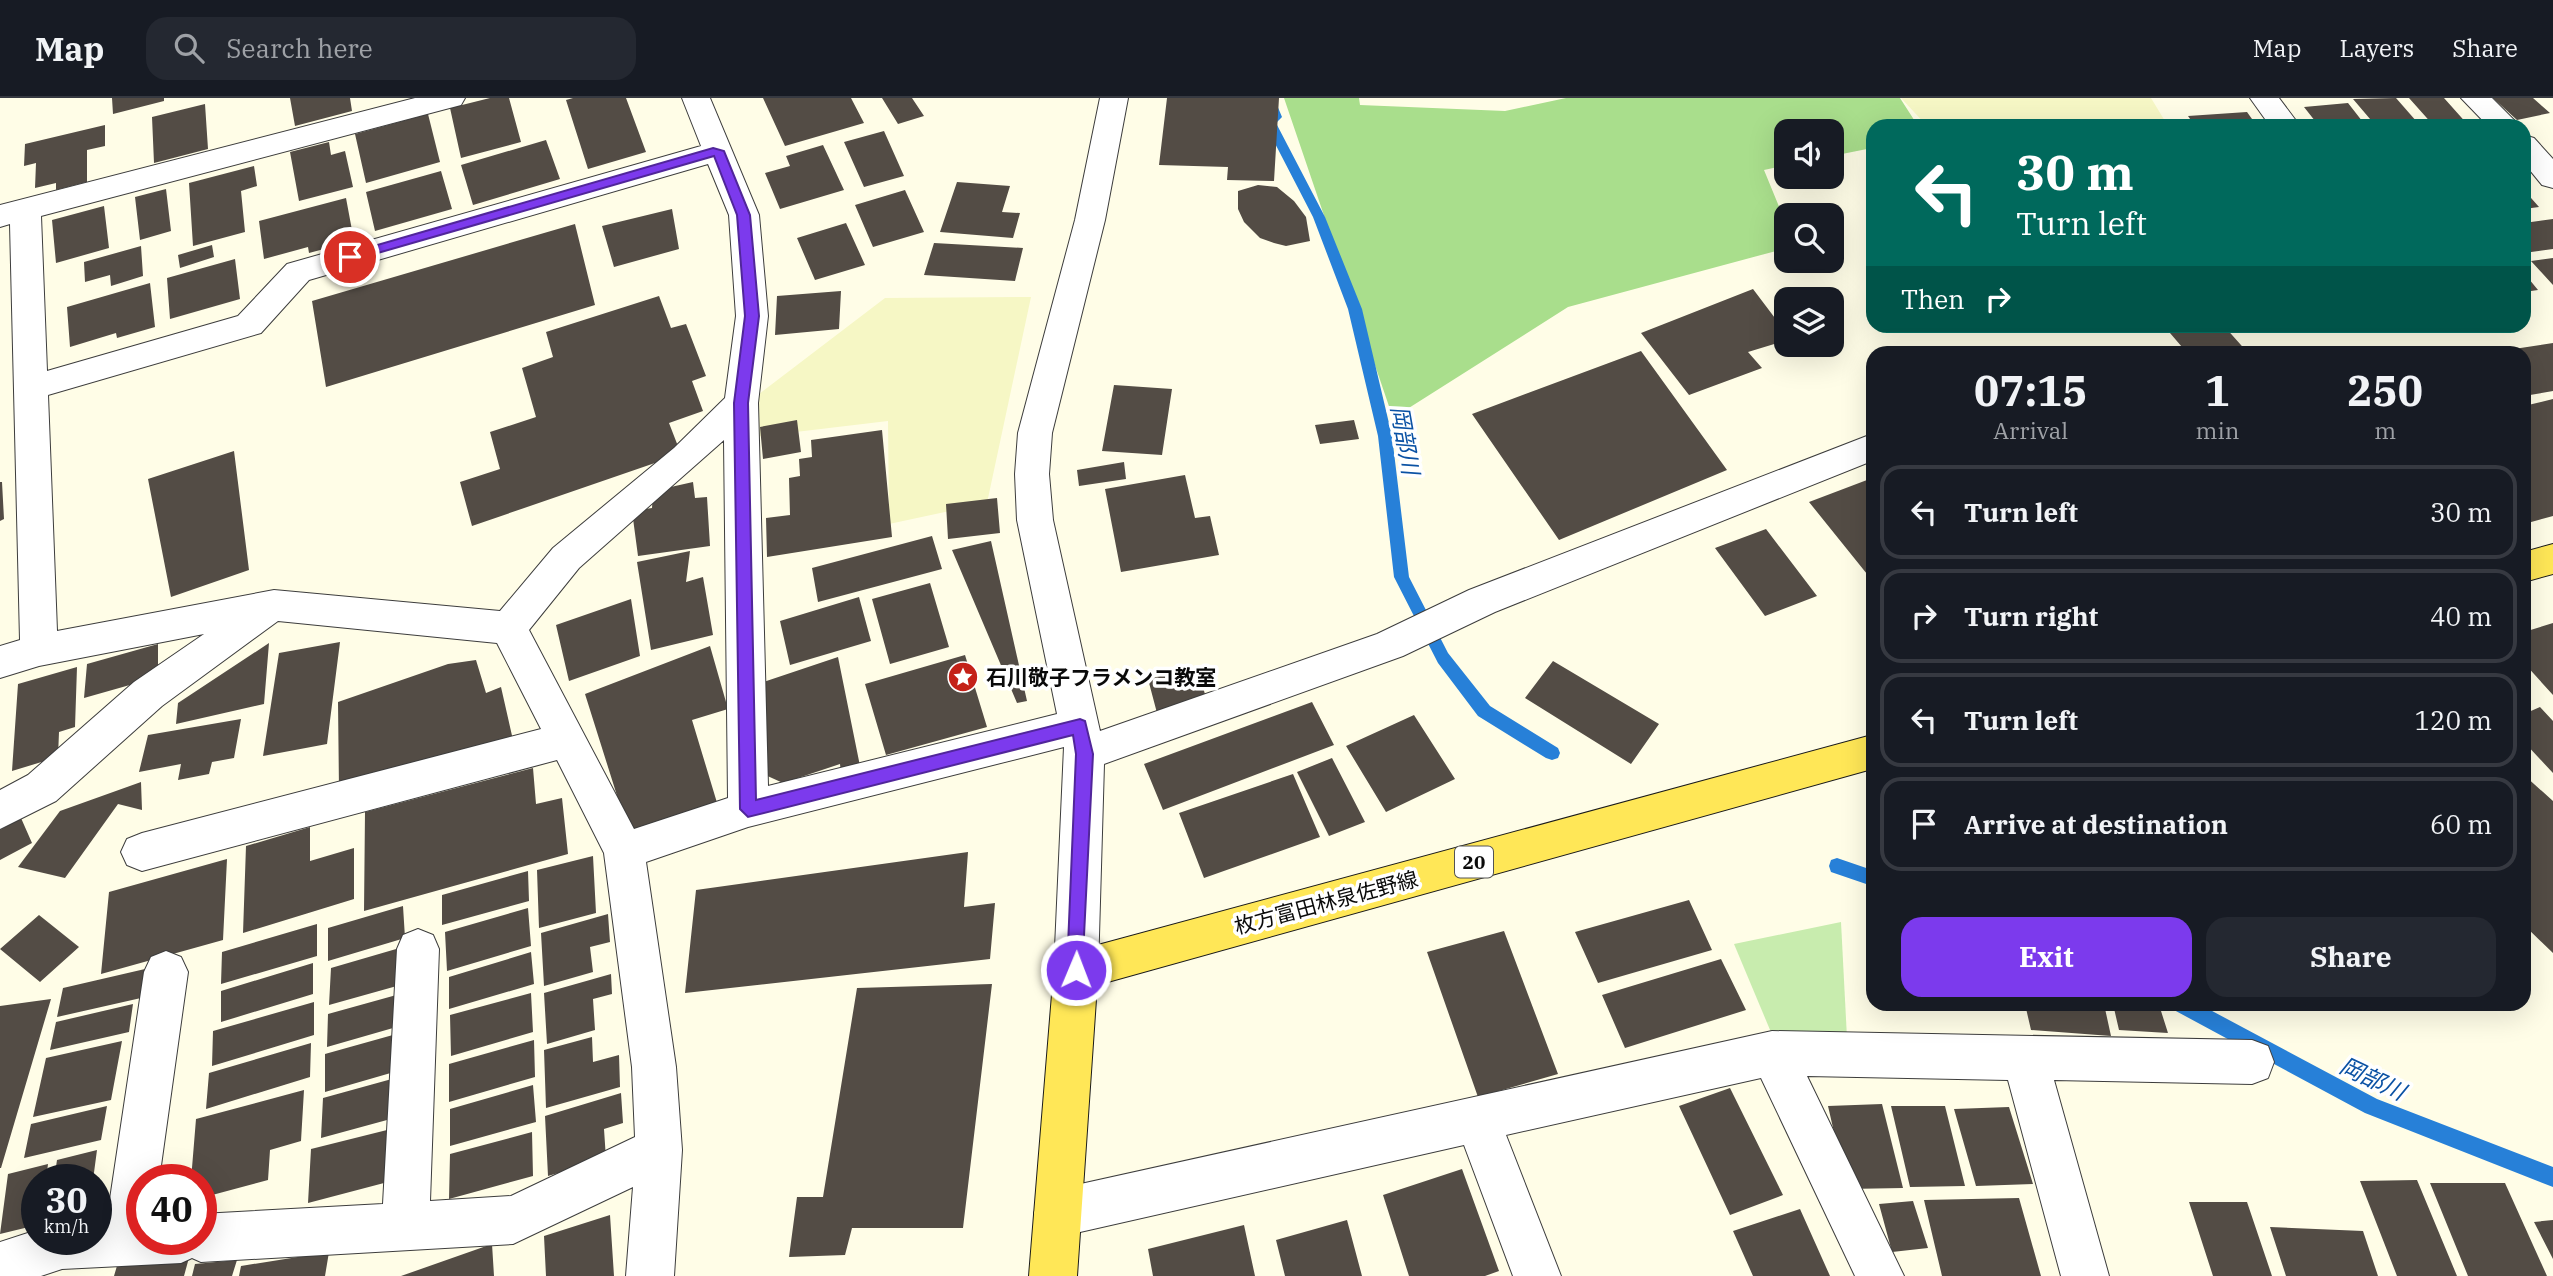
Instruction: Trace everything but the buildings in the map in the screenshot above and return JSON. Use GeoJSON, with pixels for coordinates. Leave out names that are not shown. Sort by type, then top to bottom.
{"type":"FeatureCollection","features":[{"type":"Feature","properties":{"kind":"main road"},"geometry":{"type":"LineString","coordinates":[[2531,565],[2553,559]]}},
{"type":"Feature","properties":{"kind":"main road","name":"枚方富田林泉佐野線"},"geometry":{"type":"LineString","coordinates":[[1076,970],[1866,753]]}},
{"type":"Feature","properties":{"kind":"main road"},"geometry":{"type":"LineString","coordinates":[[1053,1276],[1076,970]]}},
{"type":"Feature","properties":{"kind":"street"},"geometry":{"type":"LineString","coordinates":[[38,650],[20,407],[12,213],[451,98]]}},
{"type":"Feature","properties":{"kind":"street"},"geometry":{"type":"LineString","coordinates":[[696,98],[744,215],[752,316],[741,403],[748,809]]}},
{"type":"Feature","properties":{"kind":"street"},"geometry":{"type":"LineString","coordinates":[[1076,970],[1082,740],[1035,520],[1031,474],[1035,433],[1090,220],[1114,98]]}},
{"type":"Feature","properties":{"kind":"street"},"geometry":{"type":"LineString","coordinates":[[2264,98],[2280,119]]}},
{"type":"Feature","properties":{"kind":"street"},"geometry":{"type":"LineString","coordinates":[[2475,98],[2498,119]]}},
{"type":"Feature","properties":{"kind":"street"},"geometry":{"type":"LineString","coordinates":[[2531,133],[2553,130]]}},
{"type":"Feature","properties":{"kind":"street"},"geometry":{"type":"LineString","coordinates":[[20,407],[248,324],[298,272],[718,151]]}},
{"type":"Feature","properties":{"kind":"street"},"geometry":{"type":"LineString","coordinates":[[2531,153],[2553,178]]}},
{"type":"Feature","properties":{"kind":"street"},"geometry":{"type":"LineString","coordinates":[[509,628],[566,558],[686,457],[741,403]]}},
{"type":"Feature","properties":{"kind":"street"},"geometry":{"type":"LineString","coordinates":[[624,851],[748,809],[1082,740],[1390,645],[1482,601],[1866,449]]}},
{"type":"Feature","properties":{"kind":"street"},"geometry":{"type":"LineString","coordinates":[[0,662],[38,650],[274,605],[509,628]]}},
{"type":"Feature","properties":{"kind":"street"},"geometry":{"type":"LineString","coordinates":[[0,811],[42,788],[148,694],[274,605]]}},
{"type":"Feature","properties":{"kind":"street"},"geometry":{"type":"LineString","coordinates":[[509,628],[624,851],[654,1068],[659,1150],[650,1276]]}},
{"type":"Feature","properties":{"kind":"street"},"geometry":{"type":"LineString","coordinates":[[142,852],[567,740]]}},
{"type":"Feature","properties":{"kind":"street"},"geometry":{"type":"LineString","coordinates":[[405,1227],[418,949]]}},
{"type":"Feature","properties":{"kind":"street"},"geometry":{"type":"LineString","coordinates":[[138,1164],[166,972]]}},
{"type":"Feature","properties":{"kind":"street"},"geometry":{"type":"LineString","coordinates":[[1058,1213],[1772,1053],[2252,1062]]}},
{"type":"Feature","properties":{"kind":"street"},"geometry":{"type":"LineString","coordinates":[[1772,1053],[1880,1276]]}},
{"type":"Feature","properties":{"kind":"street"},"geometry":{"type":"LineString","coordinates":[[2025,1058],[2085,1276]]}},
{"type":"Feature","properties":{"kind":"street"},"geometry":{"type":"LineString","coordinates":[[1477,1119],[1537,1276]]}},
{"type":"Feature","properties":{"kind":"street"},"geometry":{"type":"LineString","coordinates":[[217,1237],[513,1220],[659,1150]]}},
{"type":"Feature","properties":{"kind":"street"},"geometry":{"type":"LineString","coordinates":[[0,1266],[62,1245],[126,1242]]}},
{"type":"Feature","properties":{"kind":"green space"},"geometry":{"type":"Polygon","coordinates":[[[1284,98],[1359,98],[1360,105],[1505,111],[1566,98],[1900,98],[1914,119],[1866,119],[1866,149],[1844,154],[1844,119],[1774,119],[1774,168],[1764,170],[1778,203],[1774,203],[1774,252],[1568,307],[1393,418],[1284,98]]]}},
{"type":"Feature","properties":{"kind":"green space"},"geometry":{"type":"Polygon","coordinates":[[[1901,98],[2151,98],[2164,119],[1920,119],[1901,98]]]}},
{"type":"Feature","properties":{"kind":"green space"},"geometry":{"type":"Polygon","coordinates":[[[1031,297],[987,503],[889,524],[888,421],[753,437],[755,397],[885,298],[1031,297]]]}},
{"type":"Feature","properties":{"kind":"green space"},"geometry":{"type":"Polygon","coordinates":[[[1841,922],[1847,1038],[1773,1037],[1734,944],[1841,922]]]}},
{"type":"Feature","properties":{"kind":"waterway","name":"岡部川"},"geometry":{"type":"LineString","coordinates":[[1268,98],[1276,117],[1270,122],[1319,217],[1355,309],[1385,436],[1402,577],[1443,658],[1484,711],[1552,753]]}},
{"type":"Feature","properties":{"kind":"waterway","name":"岡部川"},"geometry":{"type":"LineString","coordinates":[[1837,866],[1866,876]]}},
{"type":"Feature","properties":{"kind":"waterway","name":"岡部川"},"geometry":{"type":"LineString","coordinates":[[2193,1011],[2372,1106],[2553,1177]]}},
{"type":"Feature","properties":{"kind":"place","name":"石川敬子フラメンコ教室"},"geometry":{"type":"Point","coordinates":[963,677]}},
{"type":"Feature","properties":{"kind":"route"},"geometry":{"type":"LineString","coordinates":[[350,257],[718,151],[744,215],[752,316],[741,403],[748,809],[1080,726],[1085,754],[1076,970]]}}]}
